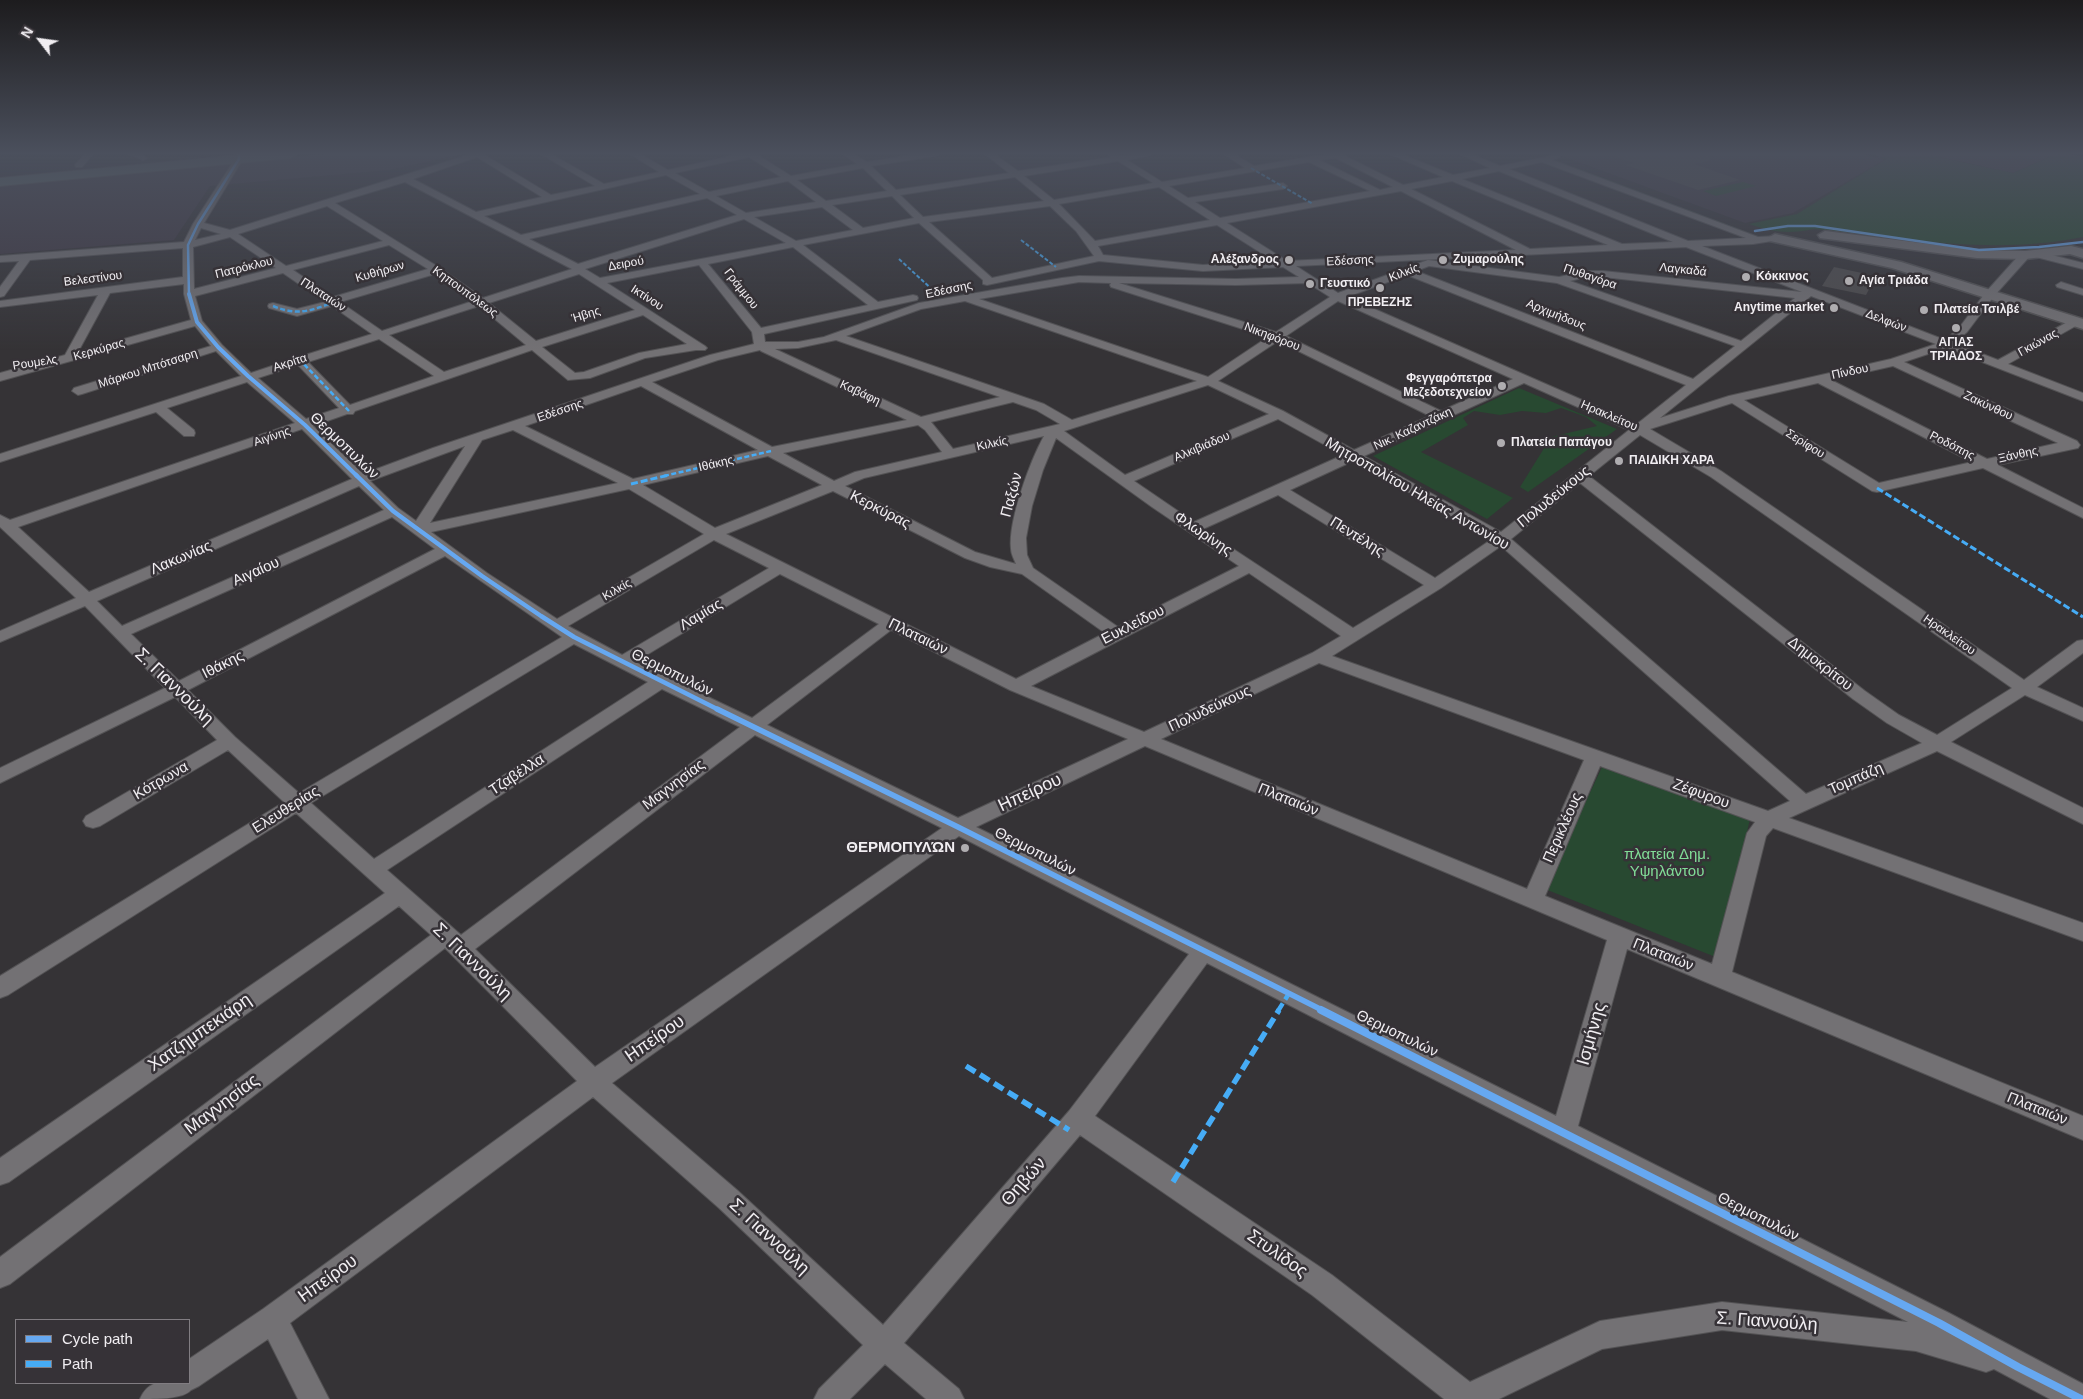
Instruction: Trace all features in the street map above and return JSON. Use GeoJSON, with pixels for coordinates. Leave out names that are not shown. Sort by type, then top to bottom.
{"type":"FeatureCollection","features":[{"type":"Feature","properties":{"kind":"street","name":"Θερμοπυλών"},"geometry":{"type":"LineString","coordinates":[[201,219],[188,245],[189,294],[197,322],[218,347],[248,376],[305,425],[393,510],[445,550],[556,626],[622,662],[958,827],[1203,952],[1564,1132],[1939,1323],[2018,1367],[2081,1399]]}},
{"type":"Feature","properties":{"kind":"street"},"geometry":{"type":"LineString","coordinates":[[0,260],[188,245],[232,234],[274,219]]}},
{"type":"Feature","properties":{"kind":"street","name":"Κηπουπόλεως"},"geometry":{"type":"LineString","coordinates":[[354,219],[436,270],[481,302],[536,345],[572,377],[586,376],[643,355],[697,346]]}},
{"type":"Feature","properties":{"kind":"street","name":"Ικτίνου"},"geometry":{"type":"LineString","coordinates":[[483,219],[600,282],[714,357]]}},
{"type":"Feature","properties":{"kind":"street"},"geometry":{"type":"LineString","coordinates":[[520,238],[601,219]]}},
{"type":"Feature","properties":{"kind":"street","name":"Ακρίτα"},"geometry":{"type":"LineString","coordinates":[[0,458],[735,219]]}},
{"type":"Feature","properties":{"kind":"street"},"geometry":{"type":"LineString","coordinates":[[751,219],[795,244],[876,306]]}},
{"type":"Feature","properties":{"kind":"street"},"geometry":{"type":"LineString","coordinates":[[846,219],[861,231]]}},
{"type":"Feature","properties":{"kind":"street","name":"Δειρού"},"geometry":{"type":"LineString","coordinates":[[600,282],[926,219]]}},
{"type":"Feature","properties":{"kind":"street"},"geometry":{"type":"LineString","coordinates":[[1068,219],[1094,244],[1099,258]]}},
{"type":"Feature","properties":{"kind":"street","name":"Ηρακλείτου"},"geometry":{"type":"LineString","coordinates":[[1216,219],[1336,296],[1654,436],[1716,474],[2024,688],[2083,716]]}},
{"type":"Feature","properties":{"kind":"street"},"geometry":{"type":"LineString","coordinates":[[1094,244],[1234,219]]}},
{"type":"Feature","properties":{"kind":"street"},"geometry":{"type":"LineString","coordinates":[[1464,219],[1530,253]]}},
{"type":"Feature","properties":{"kind":"street"},"geometry":{"type":"LineString","coordinates":[[1552,219],[1622,248]]}},
{"type":"Feature","properties":{"kind":"street","name":"Δελφών"},"geometry":{"type":"LineString","coordinates":[[1626,219],[1807,294],[1947,344],[2083,396]]}},
{"type":"Feature","properties":{"kind":"street"},"geometry":{"type":"LineString","coordinates":[[1707,219],[1760,240]]}},
{"type":"Feature","properties":{"kind":"street"},"geometry":{"type":"LineString","coordinates":[[1723,219],[1775,238],[1896,265],[2080,322]]}},
{"type":"Feature","properties":{"kind":"street"},"geometry":{"type":"LineString","coordinates":[[921,220],[990,281]]}},
{"type":"Feature","properties":{"kind":"street","name":"Πλαταιών"},"geometry":{"type":"LineString","coordinates":[[198,224],[232,234],[443,377]]}},
{"type":"Feature","properties":{"kind":"street","name":"Εδέσσης"},"geometry":{"type":"LineString","coordinates":[[361,480],[714,357],[760,346],[798,345],[837,337],[906,310],[990,281],[1099,258],[1203,268],[1428,260],[1828,235],[1965,253],[2031,254],[2079,251]]}},
{"type":"Feature","properties":{"kind":"street","name":"Πατρόκλου"},"geometry":{"type":"LineString","coordinates":[[189,294],[391,242]]}},
{"type":"Feature","properties":{"kind":"street"},"geometry":{"type":"LineString","coordinates":[[2031,254],[2083,266]]}},
{"type":"Feature","properties":{"kind":"street","name":"Πίνδου"},"geometry":{"type":"LineString","coordinates":[[1638,429],[1734,399],[1894,362],[1947,344],[1963,330],[1990,294],[2031,254]]}},
{"type":"Feature","properties":{"kind":"street"},"geometry":{"type":"LineString","coordinates":[[0,294],[26,257]]}},
{"type":"Feature","properties":{"kind":"street","name":"Κιλκίς"},"geometry":{"type":"LineString","coordinates":[[556,626],[714,534],[832,485],[860,475],[1054,430],[1209,381],[1336,296],[1408,272],[1428,260]]}},
{"type":"Feature","properties":{"kind":"street","name":"Πυθαγόρα"},"geometry":{"type":"LineString","coordinates":[[1428,260],[1558,280],[1743,345]]}},
{"type":"Feature","properties":{"kind":"street","name":"Γράμμου"},"geometry":{"type":"LineString","coordinates":[[702,263],[758,332]]}},
{"type":"Feature","properties":{"kind":"street","name":"Κυθήρων"},"geometry":{"type":"LineString","coordinates":[[273,306],[289,313],[296,313],[436,270]]}},
{"type":"Feature","properties":{"kind":"street","name":"Αρχιμήδους"},"geometry":{"type":"LineString","coordinates":[[1408,272],[1694,384]]}},
{"type":"Feature","properties":{"kind":"street","name":"Λαγκαδά"},"geometry":{"type":"LineString","coordinates":[[1558,280],[1586,274],[1603,274],[1807,294]]}},
{"type":"Feature","properties":{"kind":"street","name":"Νικηφόρου"},"geometry":{"type":"LineString","coordinates":[[1096,279],[1277,336],[1440,416]]}},
{"type":"Feature","properties":{"kind":"street","name":"Βελεστίνου"},"geometry":{"type":"LineString","coordinates":[[0,304],[188,280]]}},
{"type":"Feature","properties":{"kind":"street","name":"Εδέσσης"},"geometry":{"type":"LineString","coordinates":[[758,332],[876,306],[966,290],[1062,280],[1236,282],[1310,280]]}},
{"type":"Feature","properties":{"kind":"street"},"geometry":{"type":"LineString","coordinates":[[2061,285],[2083,292]]}},
{"type":"Feature","properties":{"kind":"street"},"geometry":{"type":"LineString","coordinates":[[69,358],[106,290]]}},
{"type":"Feature","properties":{"kind":"street","name":"Μητροπολίτου Ηλείας Αντωνίου"},"geometry":{"type":"LineString","coordinates":[[966,290],[1209,381],[1279,414],[1502,539],[1803,802]]}},
{"type":"Feature","properties":{"kind":"street","name":"Πολυδεύκους"},"geometry":{"type":"LineString","coordinates":[[1144,740],[1318,657],[1435,585],[1502,539],[1807,294]]}},
{"type":"Feature","properties":{"kind":"street","name":"Ήβης"},"geometry":{"type":"LineString","coordinates":[[536,345],[645,311]]}},
{"type":"Feature","properties":{"kind":"street","name":"Κερκύρας"},"geometry":{"type":"LineString","coordinates":[[0,377],[197,322]]}},
{"type":"Feature","properties":{"kind":"street","name":"Γκιώνας"},"geometry":{"type":"LineString","coordinates":[[1999,364],[2080,322]]}},
{"type":"Feature","properties":{"kind":"street"},"geometry":{"type":"LineString","coordinates":[[758,332],[760,346]]}},
{"type":"Feature","properties":{"kind":"street"},"geometry":{"type":"LineString","coordinates":[[837,337],[1040,407],[1072,425]]}},
{"type":"Feature","properties":{"kind":"street","name":"Αιγίνης"},"geometry":{"type":"LineString","coordinates":[[4,522],[305,425],[536,345]]}},
{"type":"Feature","properties":{"kind":"street","name":"Καβάφη"},"geometry":{"type":"LineString","coordinates":[[760,346],[920,420],[930,427],[949,453]]}},
{"type":"Feature","properties":{"kind":"street","name":"Μάρκου Μπότσαρη"},"geometry":{"type":"LineString","coordinates":[[78,391],[218,347]]}},
{"type":"Feature","properties":{"kind":"street","name":"Ρουμελς"},"geometry":{"type":"LineString","coordinates":[[0,369],[69,358]]}},
{"type":"Feature","properties":{"kind":"street"},"geometry":{"type":"LineString","coordinates":[[299,360],[349,410]]}},
{"type":"Feature","properties":{"kind":"street","name":"Ζακύνθου"},"geometry":{"type":"LineString","coordinates":[[1894,362],[2077,446]]}},
{"type":"Feature","properties":{"kind":"street","name":"Νικ. Καζαντζάκη"},"geometry":{"type":"LineString","coordinates":[[1193,528],[1523,379]]}},
{"type":"Feature","properties":{"kind":"street","name":"Ροδόπης"},"geometry":{"type":"LineString","coordinates":[[1820,379],[1985,462],[2083,514]]}},
{"type":"Feature","properties":{"kind":"street","name":"Κερκύρας"},"geometry":{"type":"LineString","coordinates":[[644,382],[832,485],[970,555],[995,564],[1026,571],[1116,634]]}},
{"type":"Feature","properties":{"kind":"street","name":"Ιθάκης"},"geometry":{"type":"LineString","coordinates":[[418,530],[1014,398]]}},
{"type":"Feature","properties":{"kind":"street","name":"Σερίφου"},"geometry":{"type":"LineString","coordinates":[[1734,399],[1877,488]]}},
{"type":"Feature","properties":{"kind":"street"},"geometry":{"type":"LineString","coordinates":[[157,406],[189,433]]}},
{"type":"Feature","properties":{"kind":"street","name":"Αλκιβιάδου"},"geometry":{"type":"LineString","coordinates":[[1124,480],[1279,414]]}},
{"type":"Feature","properties":{"kind":"street","name":"Πλαταιών"},"geometry":{"type":"LineString","coordinates":[[515,426],[631,484],[714,534],[1016,686],[2083,1128]]}},
{"type":"Feature","properties":{"kind":"street","name":"Φλωρίνης"},"geometry":{"type":"LineString","coordinates":[[1054,430],[1193,528],[1353,636]]}},
{"type":"Feature","properties":{"kind":"street","name":"Παξών"},"geometry":{"type":"LineString","coordinates":[[1026,571],[1018,552],[1018,534],[1041,453],[1054,430]]}},
{"type":"Feature","properties":{"kind":"street"},"geometry":{"type":"LineString","coordinates":[[418,530],[476,439]]}},
{"type":"Feature","properties":{"kind":"street","name":"Ξάνθης"},"geometry":{"type":"LineString","coordinates":[[1877,488],[1985,462],[2077,446]]}},
{"type":"Feature","properties":{"kind":"street","name":"Δημοκρίτου"},"geometry":{"type":"LineString","coordinates":[[1580,476],[1859,695],[1893,719],[2083,817]]}},
{"type":"Feature","properties":{"kind":"street","name":"Λακωνίας"},"geometry":{"type":"LineString","coordinates":[[0,637],[361,480]]}},
{"type":"Feature","properties":{"kind":"street","name":"Πεντέλης"},"geometry":{"type":"LineString","coordinates":[[1279,489],[1435,585]]}},
{"type":"Feature","properties":{"kind":"street","name":"Αιγαίου"},"geometry":{"type":"LineString","coordinates":[[120,634],[393,510]]}},
{"type":"Feature","properties":{"kind":"street","name":"Σ. Γιαννούλη"},"geometry":{"type":"LineString","coordinates":[[4,522],[87,599],[229,741],[452,942],[594,1082],[728,1199],[884,1345],[949,1399]]}},
{"type":"Feature","properties":{"kind":"street","name":"Ιθάκης"},"geometry":{"type":"LineString","coordinates":[[0,776],[177,689],[445,550]]}},
{"type":"Feature","properties":{"kind":"street","name":"Ευκλείδου"},"geometry":{"type":"LineString","coordinates":[[1016,686],[1250,566]]}},
{"type":"Feature","properties":{"kind":"street","name":"Λαμίας"},"geometry":{"type":"LineString","coordinates":[[622,662],[780,568]]}},
{"type":"Feature","properties":{"kind":"street","name":"Μαγνησίας"},"geometry":{"type":"LineString","coordinates":[[0,1274],[890,623]]}},
{"type":"Feature","properties":{"kind":"street","name":"Ελευθερίας"},"geometry":{"type":"LineString","coordinates":[[0,988],[297,803],[574,637]]}},
{"type":"Feature","properties":{"kind":"street","name":"Τομπάζη"},"geometry":{"type":"LineString","coordinates":[[1769,819],[1937,743],[2024,688],[2083,645]]}},
{"type":"Feature","properties":{"kind":"street","name":"Ζέφυρου"},"geometry":{"type":"LineString","coordinates":[[1318,657],[2083,932]]}},
{"type":"Feature","properties":{"kind":"street","name":"Τζαβέλλα"},"geometry":{"type":"LineString","coordinates":[[372,870],[661,681]]}},
{"type":"Feature","properties":{"kind":"street","name":"Ηπείρου"},"geometry":{"type":"LineString","coordinates":[[190,1375],[273,1319],[594,1082],[958,827],[1144,740]]}},
{"type":"Feature","properties":{"kind":"street","name":"Κότρωνα"},"geometry":{"type":"LineString","coordinates":[[93,821],[229,741]]}},
{"type":"Feature","properties":{"kind":"street","name":"Περικλέους"},"geometry":{"type":"LineString","coordinates":[[1532,901],[1595,756]]}},
{"type":"Feature","properties":{"kind":"street"},"geometry":{"type":"LineString","coordinates":[[1719,978],[1757,834],[1769,819]]}},
{"type":"Feature","properties":{"kind":"street","name":"Χατζημπεκιάρη"},"geometry":{"type":"LineString","coordinates":[[0,1172],[400,894]]}},
{"type":"Feature","properties":{"kind":"street","name":"Ισμήνης"},"geometry":{"type":"LineString","coordinates":[[1564,1132],[1619,937]]}},
{"type":"Feature","properties":{"kind":"street","name":"Θηβών"},"geometry":{"type":"LineString","coordinates":[[829,1399],[884,1345],[1078,1119],[1203,952]]}},
{"type":"Feature","properties":{"kind":"street","name":"Στυλίδος"},"geometry":{"type":"LineString","coordinates":[[1078,1119],[1322,1285],[1468,1399]]}},
{"type":"Feature","properties":{"kind":"street","name":"Σ. Γιαννούλη"},"geometry":{"type":"LineString","coordinates":[[1468,1399],[1600,1335],[1722,1316],[1916,1337],[2018,1367]]}},
{"type":"Feature","properties":{"kind":"street"},"geometry":{"type":"LineString","coordinates":[[273,1319],[314,1399]]}},
{"type":"Feature","properties":{"kind":"street"},"geometry":{"type":"LineString","coordinates":[[155,1399],[178,1384]]}},
{"type":"Feature","properties":{"kind":"shaded area"},"geometry":{"type":"Polygon","coordinates":[[[0,219],[188,219],[174,240],[0,254],[0,219]]]}},
{"type":"Feature","properties":{"kind":"shaded area"},"geometry":{"type":"Polygon","coordinates":[[[1735,219],[1763,219],[1745,223],[1735,219]]]}},
{"type":"Feature","properties":{"kind":"green space"},"geometry":{"type":"Polygon","coordinates":[[[1709,219],[1713,219],[1754,236],[1709,219]]]}},
{"type":"Feature","properties":{"kind":"green space"},"geometry":{"type":"Polygon","coordinates":[[[1772,219],[2083,219],[2083,237],[2017,245],[1983,245],[1916,241],[1815,229],[1782,232],[1749,224],[1772,219]]]}},
{"type":"Feature","properties":{"kind":"green space"},"geometry":{"type":"Polygon","coordinates":[[[1519,388],[1617,429],[1528,492],[1520,487],[1551,437],[1597,426],[1586,417],[1561,408],[1546,413],[1522,411],[1500,415],[1474,411],[1463,418],[1468,425],[1421,452],[1513,498],[1487,519],[1373,456],[1519,388]]]}},
{"type":"Feature","properties":{"kind":"green space","name":"πλατεία Δημ. Υψηλάντου"},"geometry":{"type":"Polygon","coordinates":[[[1602,767],[1750,819],[1718,958],[1545,889],[1602,767]]]}},
{"type":"Feature","properties":{"kind":"building","name":"Αγία Τριάδα"},"geometry":{"type":"Polygon","coordinates":[[[1834,267],[1876,276],[1866,295],[1822,286],[1834,267]]]}},
{"type":"Feature","properties":{"kind":"marked path"},"geometry":{"type":"LineString","coordinates":[[1021,240],[1056,267]]}},
{"type":"Feature","properties":{"kind":"marked path"},"geometry":{"type":"LineString","coordinates":[[899,259],[936,293]]}},
{"type":"Feature","properties":{"kind":"marked path"},"geometry":{"type":"LineString","coordinates":[[273,306],[290,312],[304,312],[334,302]]}},
{"type":"Feature","properties":{"kind":"marked path"},"geometry":{"type":"LineString","coordinates":[[299,359],[349,411]]}},
{"type":"Feature","properties":{"kind":"marked path"},"geometry":{"type":"LineString","coordinates":[[631,484],[771,451]]}},
{"type":"Feature","properties":{"kind":"marked path"},"geometry":{"type":"LineString","coordinates":[[1877,488],[2083,617]]}},
{"type":"Feature","properties":{"kind":"marked path"},"geometry":{"type":"LineString","coordinates":[[1173,1182],[1288,995]]}},
{"type":"Feature","properties":{"kind":"marked path"},"geometry":{"type":"LineString","coordinates":[[966,1066],[1069,1130]]}},
{"type":"Feature","properties":{"kind":"cycle path"},"geometry":{"type":"LineString","coordinates":[[201,219],[188,245],[189,294],[197,322],[218,347],[248,376],[305,425],[393,511],[482,576],[574,637],[958,827],[1564,1132],[1939,1323],[2018,1367],[2081,1399]]}},
{"type":"Feature","properties":{"kind":"cycle path"},"geometry":{"type":"LineString","coordinates":[[1755,231],[1788,226],[1815,226],[1979,250],[2039,247],[2083,242]]}},
{"type":"Feature","properties":{"kind":"place","name":"Αλέξανδρος"},"geometry":{"type":"Point","coordinates":[1289,260]}},
{"type":"Feature","properties":{"kind":"place","name":"Ζυμαρούλης"},"geometry":{"type":"Point","coordinates":[1443,260]}},
{"type":"Feature","properties":{"kind":"place","name":"Κόκκινος"},"geometry":{"type":"Point","coordinates":[1746,277]}},
{"type":"Feature","properties":{"kind":"place","name":"Αγία Τριάδα"},"geometry":{"type":"Point","coordinates":[1849,281]}},
{"type":"Feature","properties":{"kind":"place","name":"Γευστικό"},"geometry":{"type":"Point","coordinates":[1310,284]}},
{"type":"Feature","properties":{"kind":"place","name":"ΠΡΕΒΕΖΗΣ"},"geometry":{"type":"Point","coordinates":[1380,288]}},
{"type":"Feature","properties":{"kind":"place","name":"Anytime market"},"geometry":{"type":"Point","coordinates":[1834,308]}},
{"type":"Feature","properties":{"kind":"place","name":"Πλατεία Τσιλβέ"},"geometry":{"type":"Point","coordinates":[1924,310]}},
{"type":"Feature","properties":{"kind":"place","name":"ΑΓΙΑΣ ΤΡΙΑΔΟΣ"},"geometry":{"type":"Point","coordinates":[1956,328]}},
{"type":"Feature","properties":{"kind":"place","name":"Φεγγαρόπετρα Μεζεδοτεχνείον"},"geometry":{"type":"Point","coordinates":[1502,386]}},
{"type":"Feature","properties":{"kind":"place","name":"Πλατεία Παπάγου"},"geometry":{"type":"Point","coordinates":[1501,443]}},
{"type":"Feature","properties":{"kind":"place","name":"ΠΑΙΔΙΚΗ ΧΑΡΑ"},"geometry":{"type":"Point","coordinates":[1619,461]}},
{"type":"Feature","properties":{"kind":"place","name":"ΘΕΡΜΟΠΥΛΏΝ"},"geometry":{"type":"Point","coordinates":[965,848]}}]}
